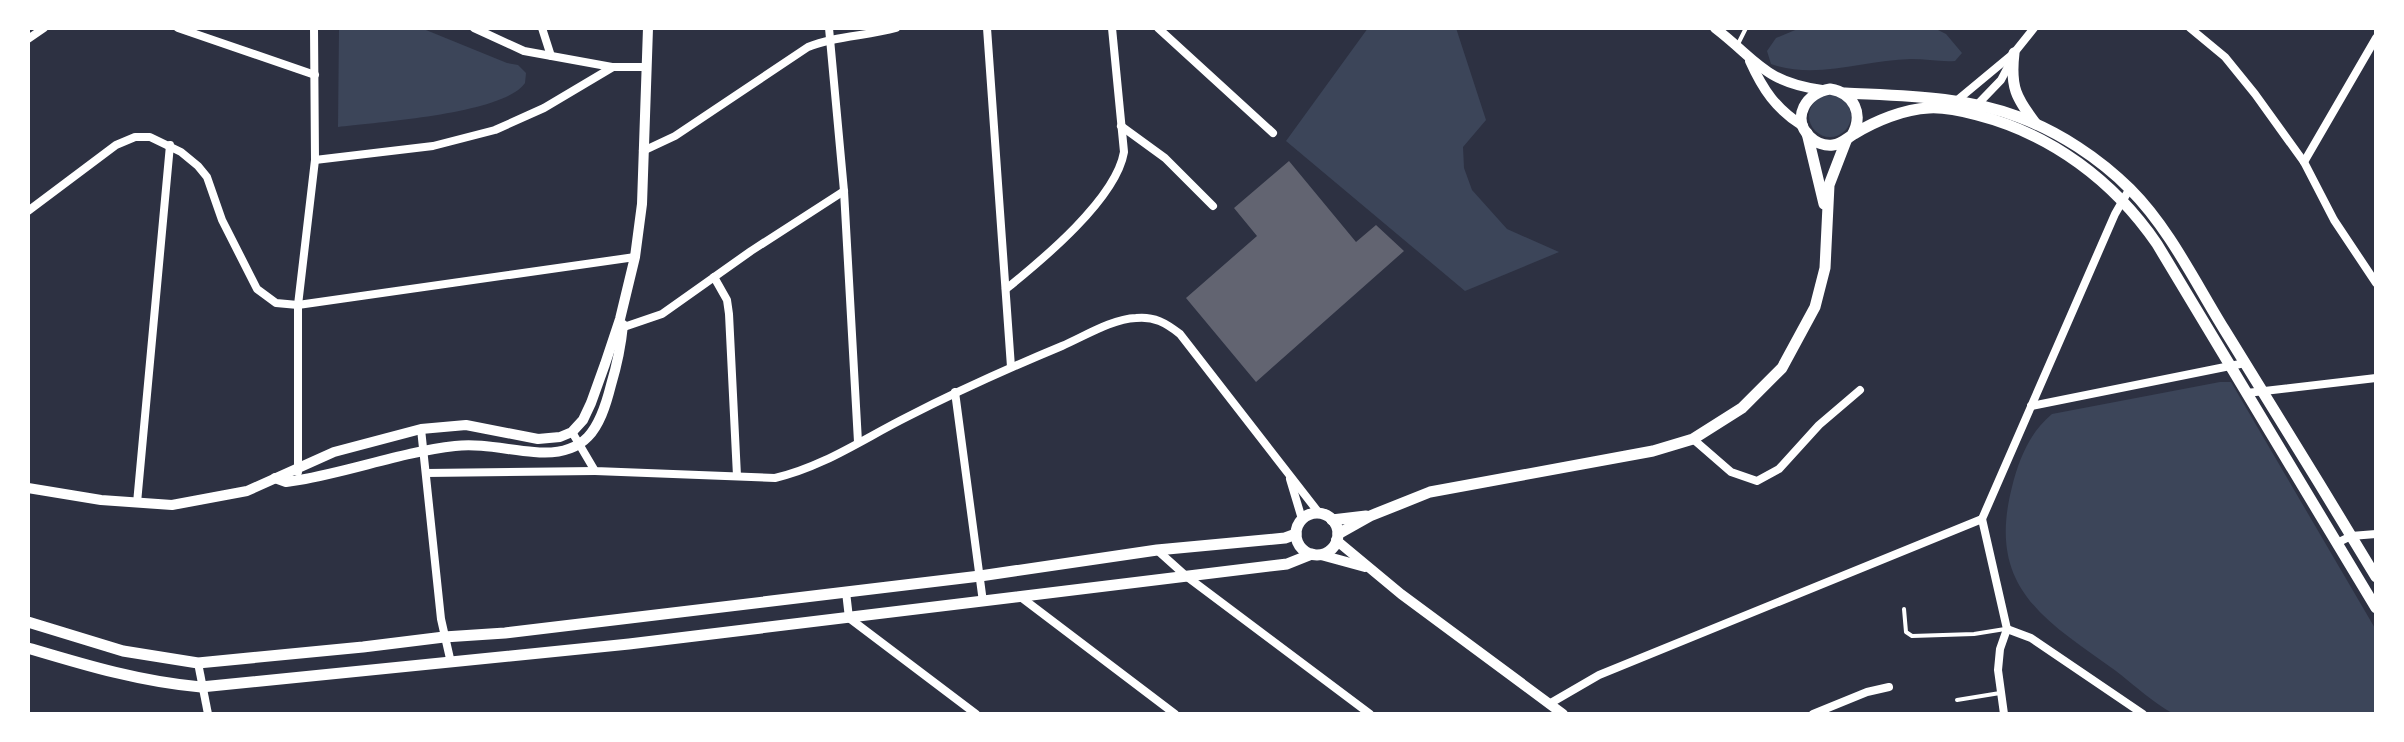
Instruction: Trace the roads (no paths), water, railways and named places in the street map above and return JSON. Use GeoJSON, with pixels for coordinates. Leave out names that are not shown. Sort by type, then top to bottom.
{"type":"FeatureCollection","features":[{"type":"Feature","properties":{"kind":"main road"},"geometry":{"type":"LineString","coordinates":[[2014,53],[2012,77],[2015,91],[2037,125]]}},
{"type":"Feature","properties":{"kind":"main road"},"geometry":{"type":"LineString","coordinates":[[1827,212],[1802,111],[1809,97],[1822,90],[1916,96],[1955,102],[2032,134],[2076,161],[2123,200],[2157,244],[2376,608]]}},
{"type":"Feature","properties":{"kind":"main road"},"geometry":{"type":"LineString","coordinates":[[31,650],[150,681],[201,687],[451,663],[1022,598],[1287,564],[1328,552],[1337,537],[1370,516],[1430,492],[1653,451],[1693,439],[1733,415],[1761,392],[1782,368],[1815,307],[1825,268],[1829,185],[1849,137],[1856,128],[1858,112],[1845,93]]}},
{"type":"Feature","properties":{"kind":"main road"},"geometry":{"type":"LineString","coordinates":[[1805,130],[1811,139],[1825,145],[1915,109],[2002,111],[2037,125],[2084,151],[2130,188],[2149,210],[2264,390],[2376,577]]}},
{"type":"Feature","properties":{"kind":"main road"},"geometry":{"type":"LineString","coordinates":[[1316,554],[1300,547],[1296,534],[1302,519],[1309,514],[1319,513],[1332,520],[1370,516]]}},
{"type":"Feature","properties":{"kind":"main road"},"geometry":{"type":"LineString","coordinates":[[1332,520],[1337,537]]}},
{"type":"Feature","properties":{"kind":"main road"},"geometry":{"type":"LineString","coordinates":[[28,622],[123,651],[198,663],[505,633],[980,576],[1157,550],[1285,538],[1296,534]]}},
{"type":"Feature","properties":{"kind":"street"},"geometry":{"type":"LineString","coordinates":[[28,39],[44,28]]}},
{"type":"Feature","properties":{"kind":"street"},"geometry":{"type":"LineString","coordinates":[[178,28],[315,75]]}},
{"type":"Feature","properties":{"kind":"street"},"geometry":{"type":"LineString","coordinates":[[299,480],[298,305],[315,160],[314,28]]}},
{"type":"Feature","properties":{"kind":"street"},"geometry":{"type":"LineString","coordinates":[[474,28],[524,51],[613,67],[645,67]]}},
{"type":"Feature","properties":{"kind":"street"},"geometry":{"type":"LineString","coordinates":[[542,28],[551,56]]}},
{"type":"Feature","properties":{"kind":"street"},"geometry":{"type":"LineString","coordinates":[[275,478],[286,482],[299,480],[424,450],[460,445],[557,453],[580,445],[594,432],[603,416],[618,359],[623,307],[635,257],[642,204],[648,28]]}},
{"type":"Feature","properties":{"kind":"street"},"geometry":{"type":"LineString","coordinates":[[829,28],[844,191],[858,442]]}},
{"type":"Feature","properties":{"kind":"street"},"geometry":{"type":"LineString","coordinates":[[643,151],[675,136],[808,47],[829,40],[861,37],[896,28]]}},
{"type":"Feature","properties":{"kind":"street"},"geometry":{"type":"LineString","coordinates":[[987,28],[1011,367]]}},
{"type":"Feature","properties":{"kind":"street"},"geometry":{"type":"LineString","coordinates":[[1006,289],[1047,257],[1103,195],[1122,165],[1124,152],[1112,28]]}},
{"type":"Feature","properties":{"kind":"street"},"geometry":{"type":"LineString","coordinates":[[1158,28],[1273,133]]}},
{"type":"Feature","properties":{"kind":"street"},"geometry":{"type":"LineString","coordinates":[[1715,28],[1777,79],[1795,86],[1822,90]]}},
{"type":"Feature","properties":{"kind":"street"},"geometry":{"type":"LineString","coordinates":[[1955,102],[2014,53],[2034,28]]}},
{"type":"Feature","properties":{"kind":"street"},"geometry":{"type":"LineString","coordinates":[[2190,28],[2225,57],[2304,162],[2334,220],[2376,283]]}},
{"type":"Feature","properties":{"kind":"street"},"geometry":{"type":"LineString","coordinates":[[2304,162],[2376,38]]}},
{"type":"Feature","properties":{"kind":"street"},"geometry":{"type":"LineString","coordinates":[[1973,109],[2001,80],[2014,53]]}},
{"type":"Feature","properties":{"kind":"street"},"geometry":{"type":"LineString","coordinates":[[1747,55],[1769,98],[1805,130]]}},
{"type":"Feature","properties":{"kind":"street"},"geometry":{"type":"LineString","coordinates":[[315,160],[433,146],[495,130],[544,108],[613,67]]}},
{"type":"Feature","properties":{"kind":"street"},"geometry":{"type":"LineString","coordinates":[[1121,126],[1165,158],[1213,206]]}},
{"type":"Feature","properties":{"kind":"street"},"geometry":{"type":"LineString","coordinates":[[28,211],[125,141],[141,136],[170,145],[193,161],[207,177],[227,230],[257,289],[276,303],[298,305],[635,257]]}},
{"type":"Feature","properties":{"kind":"street"},"geometry":{"type":"LineString","coordinates":[[137,503],[170,145]]}},
{"type":"Feature","properties":{"kind":"street"},"geometry":{"type":"LineString","coordinates":[[2004,714],[2000,693],[2000,649],[2007,629],[1982,519],[2130,188]]}},
{"type":"Feature","properties":{"kind":"street"},"geometry":{"type":"LineString","coordinates":[[28,488],[63,495],[172,505],[247,491],[359,444],[421,429],[466,425],[538,439],[560,437],[572,432],[583,420],[620,329],[662,314],[844,191]]}},
{"type":"Feature","properties":{"kind":"street"},"geometry":{"type":"LineString","coordinates":[[714,277],[727,300],[729,314],[737,476]]}},
{"type":"Feature","properties":{"kind":"street"},"geometry":{"type":"LineString","coordinates":[[426,473],[566,474],[595,471],[775,478],[825,462],[955,392],[1011,367],[1127,319],[1153,318],[1180,334],[1319,513]]}},
{"type":"Feature","properties":{"kind":"street"},"geometry":{"type":"LineString","coordinates":[[2031,406],[2245,363]]}},
{"type":"Feature","properties":{"kind":"street"},"geometry":{"type":"LineString","coordinates":[[2247,393],[2376,378]]}},
{"type":"Feature","properties":{"kind":"street"},"geometry":{"type":"LineString","coordinates":[[1693,439],[1731,472],[1757,481],[1779,469],[1819,425],[1860,390]]}},
{"type":"Feature","properties":{"kind":"street"},"geometry":{"type":"LineString","coordinates":[[955,392],[983,602]]}},
{"type":"Feature","properties":{"kind":"street"},"geometry":{"type":"LineString","coordinates":[[421,429],[444,637],[451,663]]}},
{"type":"Feature","properties":{"kind":"street"},"geometry":{"type":"LineString","coordinates":[[572,432],[595,471]]}},
{"type":"Feature","properties":{"kind":"street"},"geometry":{"type":"LineString","coordinates":[[1288,474],[1302,519]]}},
{"type":"Feature","properties":{"kind":"street"},"geometry":{"type":"LineString","coordinates":[[1549,704],[1599,675],[1982,519]]}},
{"type":"Feature","properties":{"kind":"street"},"geometry":{"type":"LineString","coordinates":[[2337,543],[2351,536],[2376,534]]}},
{"type":"Feature","properties":{"kind":"street"},"geometry":{"type":"LineString","coordinates":[[1337,537],[1367,568],[1563,714]]}},
{"type":"Feature","properties":{"kind":"street"},"geometry":{"type":"LineString","coordinates":[[1157,550],[1186,576],[1370,714]]}},
{"type":"Feature","properties":{"kind":"street"},"geometry":{"type":"LineString","coordinates":[[1316,554],[1367,568]]}},
{"type":"Feature","properties":{"kind":"street"},"geometry":{"type":"LineString","coordinates":[[846,592],[849,618],[976,714]]}},
{"type":"Feature","properties":{"kind":"street"},"geometry":{"type":"LineString","coordinates":[[1022,598],[1175,714]]}},
{"type":"Feature","properties":{"kind":"street"},"geometry":{"type":"LineString","coordinates":[[2007,629],[2031,638],[2143,714]]}},
{"type":"Feature","properties":{"kind":"street"},"geometry":{"type":"LineString","coordinates":[[198,663],[208,714]]}},
{"type":"Feature","properties":{"kind":"street"},"geometry":{"type":"LineString","coordinates":[[1813,714],[1842,701],[1889,687]]}},
{"type":"Feature","properties":{"kind":"lane"},"geometry":{"type":"LineString","coordinates":[[1737,45],[1746,28]]}},
{"type":"Feature","properties":{"kind":"lane"},"geometry":{"type":"LineString","coordinates":[[1904,609],[1906,632],[1912,636],[1974,634],[2007,629]]}},
{"type":"Feature","properties":{"kind":"lane"},"geometry":{"type":"LineString","coordinates":[[1957,700],[2000,693]]}}]}
